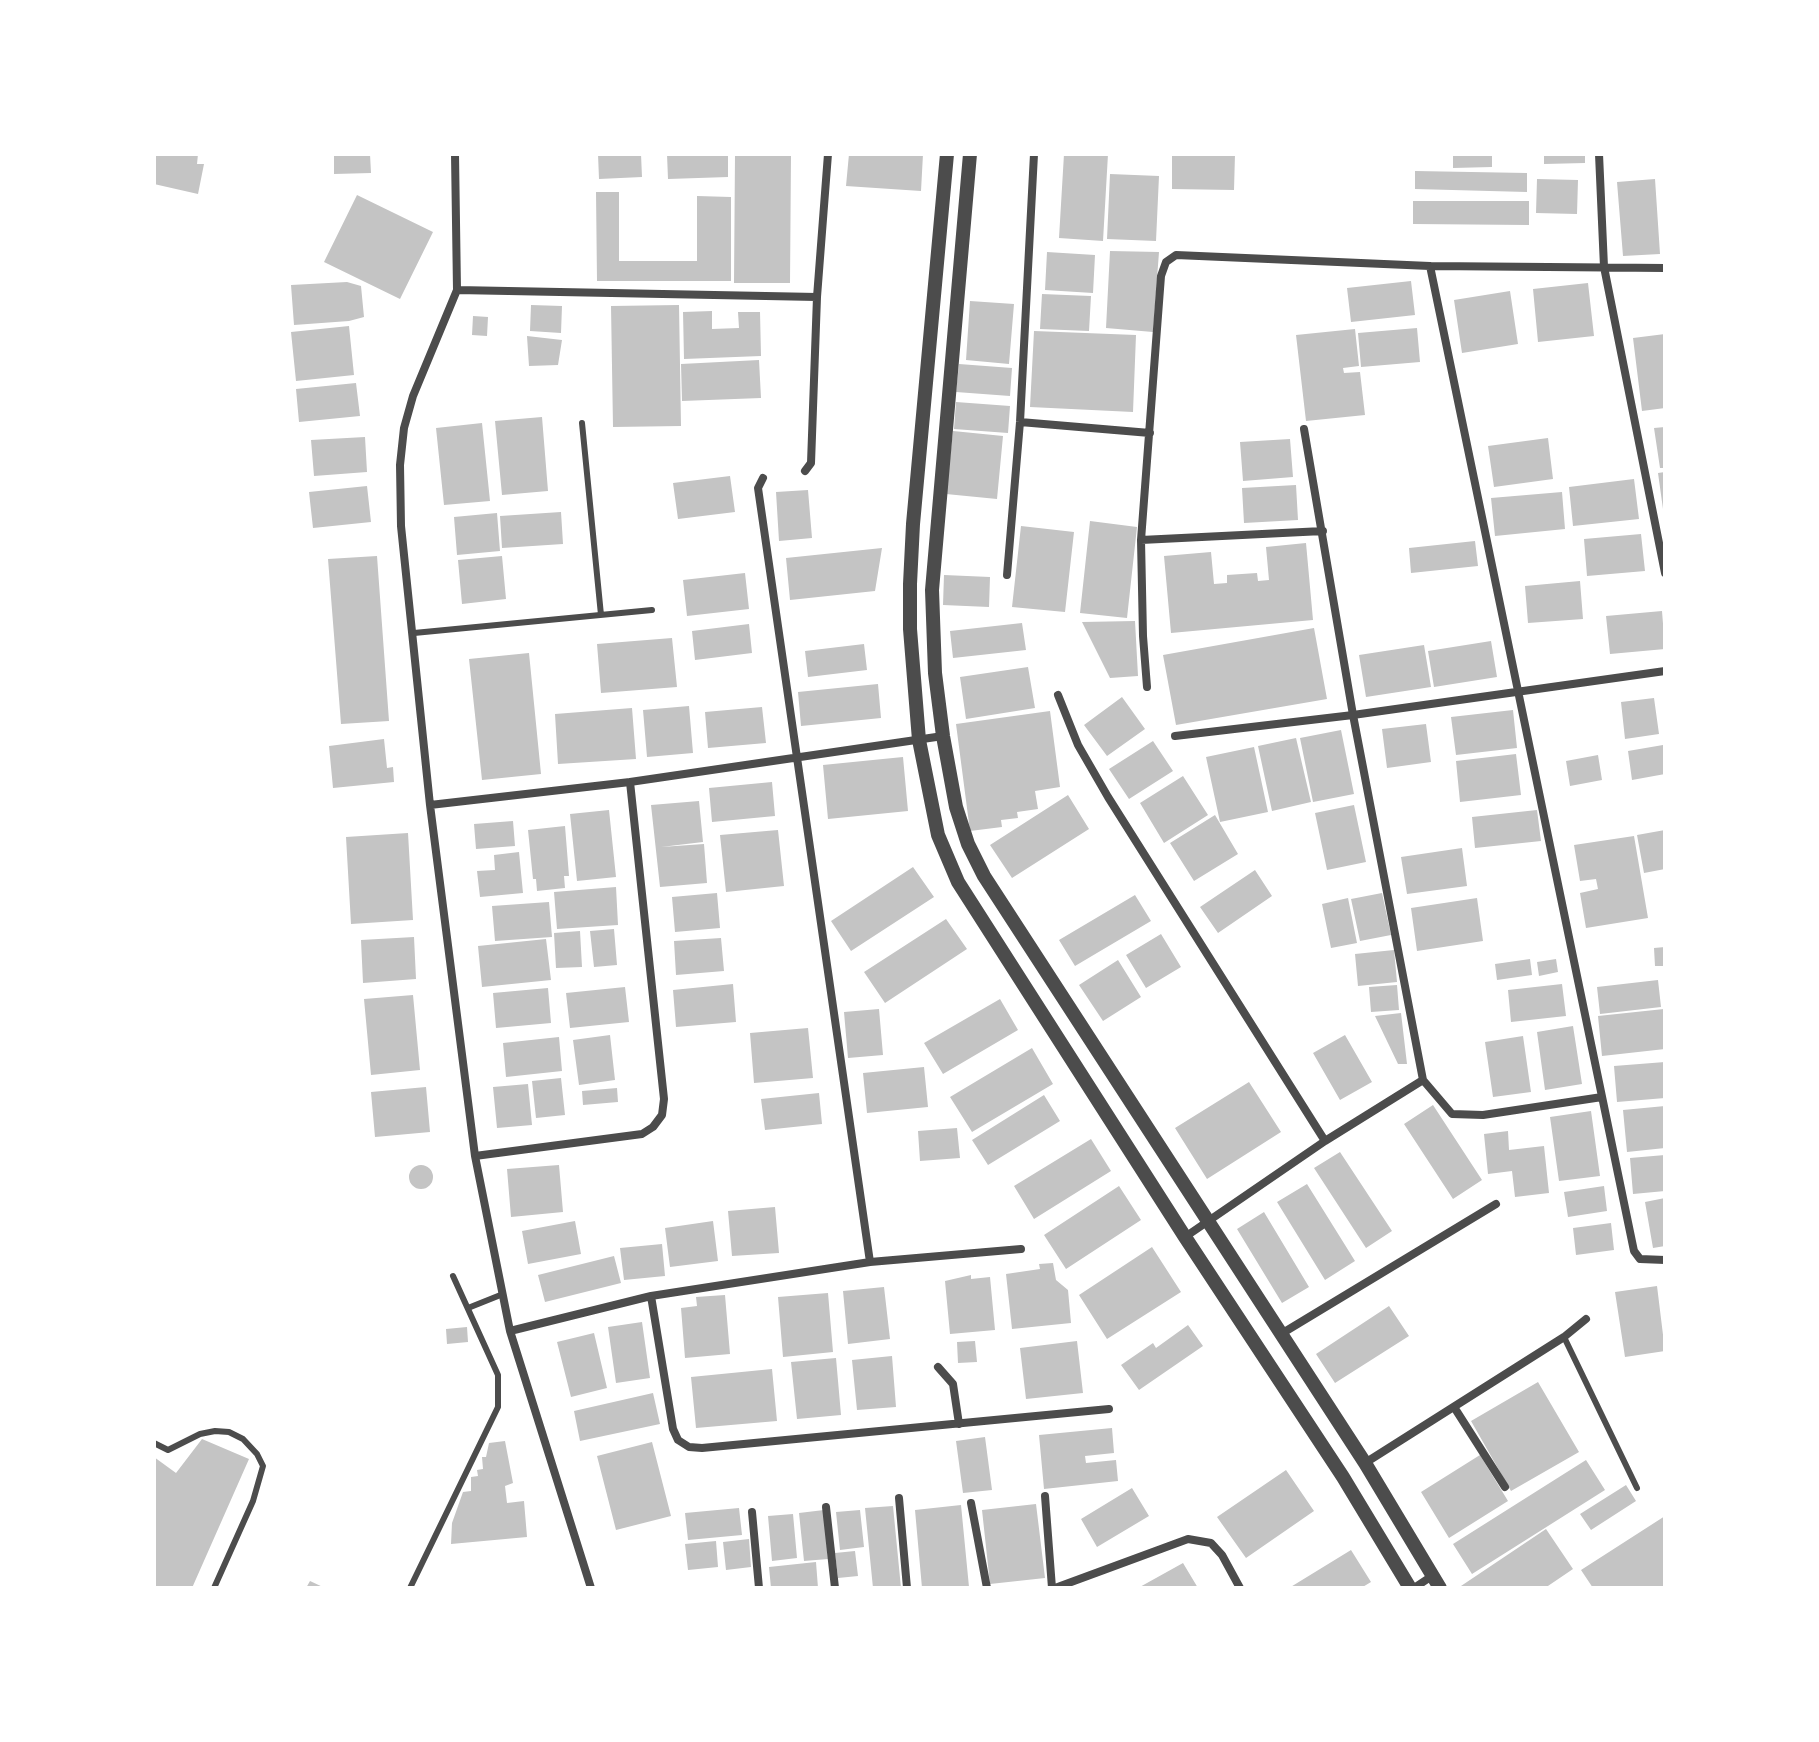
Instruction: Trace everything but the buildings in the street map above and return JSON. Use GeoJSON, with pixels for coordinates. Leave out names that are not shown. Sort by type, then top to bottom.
{"type":"FeatureCollection","features":[{"type":"Feature","properties":{"kind":"street"},"geometry":{"type":"LineString","coordinates":[[455,154],[457,290],[413,396],[404,428],[400,465],[401,526],[430,805],[475,1156],[510,1331],[591,1588]]}},
{"type":"Feature","properties":{"kind":"street"},"geometry":{"type":"LineString","coordinates":[[805,471],[811,463],[817,297],[828,154]]}},
{"type":"Feature","properties":{"kind":"street"},"geometry":{"type":"LineString","coordinates":[[947,154],[913,524],[910,629],[919,740],[938,835],[958,882],[1412,1588],[1436,1582],[1365,1463],[984,876],[968,844],[956,807],[943,736],[935,673],[932,590],[970,154]]}},
{"type":"Feature","properties":{"kind":"street"},"geometry":{"type":"LineString","coordinates":[[1007,575],[1020,422],[1034,154]]}},
{"type":"Feature","properties":{"kind":"street"},"geometry":{"type":"LineString","coordinates":[[1599,154],[1604,267],[1665,573]]}},
{"type":"Feature","properties":{"kind":"street"},"geometry":{"type":"LineString","coordinates":[[1147,687],[1141,540],[1161,276],[1166,262],[1176,255],[1430,266],[1665,268]]}},
{"type":"Feature","properties":{"kind":"street"},"geometry":{"type":"LineString","coordinates":[[1430,266],[1634,1251],[1640,1259],[1665,1260]]}},
{"type":"Feature","properties":{"kind":"street"},"geometry":{"type":"LineString","coordinates":[[457,290],[817,297]]}},
{"type":"Feature","properties":{"kind":"street"},"geometry":{"type":"LineString","coordinates":[[1020,422],[1150,433]]}},
{"type":"Feature","properties":{"kind":"street"},"geometry":{"type":"LineString","coordinates":[[1304,429],[1353,715],[1423,1080],[1452,1114],[1483,1115],[1602,1097]]}},
{"type":"Feature","properties":{"kind":"street"},"geometry":{"type":"LineString","coordinates":[[763,478],[758,488],[870,1262]]}},
{"type":"Feature","properties":{"kind":"street"},"geometry":{"type":"LineString","coordinates":[[1141,540],[1323,531]]}},
{"type":"Feature","properties":{"kind":"street"},"geometry":{"type":"LineString","coordinates":[[1175,736],[1353,715],[1665,671]]}},
{"type":"Feature","properties":{"kind":"street"},"geometry":{"type":"LineString","coordinates":[[1058,695],[1078,745],[1108,797],[1325,1141]]}},
{"type":"Feature","properties":{"kind":"street"},"geometry":{"type":"LineString","coordinates":[[430,805],[630,782],[943,736]]}},
{"type":"Feature","properties":{"kind":"street"},"geometry":{"type":"LineString","coordinates":[[475,1156],[642,1134],[653,1127],[662,1115],[664,1099],[630,782]]}},
{"type":"Feature","properties":{"kind":"street"},"geometry":{"type":"LineString","coordinates":[[1185,1237],[1325,1141],[1423,1080]]}},
{"type":"Feature","properties":{"kind":"street"},"geometry":{"type":"LineString","coordinates":[[1281,1334],[1496,1204]]}},
{"type":"Feature","properties":{"kind":"street"},"geometry":{"type":"LineString","coordinates":[[510,1331],[651,1296],[870,1262],[1021,1249]]}},
{"type":"Feature","properties":{"kind":"street"},"geometry":{"type":"LineString","coordinates":[[651,1296],[673,1429],[678,1440],[689,1447],[1109,1409]]}},
{"type":"Feature","properties":{"kind":"street"},"geometry":{"type":"LineString","coordinates":[[1365,1463],[1564,1337],[1586,1319]]}},
{"type":"Feature","properties":{"kind":"street"},"geometry":{"type":"LineString","coordinates":[[938,1367],[953,1384],[959,1424]]}},
{"type":"Feature","properties":{"kind":"street"},"geometry":{"type":"LineString","coordinates":[[1454,1407],[1505,1487]]}},
{"type":"Feature","properties":{"kind":"street"},"geometry":{"type":"LineString","coordinates":[[1045,1496],[1054,1588],[1188,1539],[1211,1543],[1222,1555],[1240,1588]]}},
{"type":"Feature","properties":{"kind":"street"},"geometry":{"type":"LineString","coordinates":[[899,1498],[907,1588]]}},
{"type":"Feature","properties":{"kind":"street"},"geometry":{"type":"LineString","coordinates":[[971,1503],[987,1588]]}},
{"type":"Feature","properties":{"kind":"street"},"geometry":{"type":"LineString","coordinates":[[826,1507],[835,1588]]}},
{"type":"Feature","properties":{"kind":"street"},"geometry":{"type":"LineString","coordinates":[[752,1512],[759,1588]]}},
{"type":"Feature","properties":{"kind":"lane"},"geometry":{"type":"LineString","coordinates":[[582,423],[601,615]]}},
{"type":"Feature","properties":{"kind":"lane"},"geometry":{"type":"LineString","coordinates":[[414,633],[652,610]]}},
{"type":"Feature","properties":{"kind":"lane"},"geometry":{"type":"LineString","coordinates":[[410,1588],[498,1407],[498,1375],[453,1276]]}},
{"type":"Feature","properties":{"kind":"lane"},"geometry":{"type":"LineString","coordinates":[[468,1308],[503,1294]]}},
{"type":"Feature","properties":{"kind":"lane"},"geometry":{"type":"LineString","coordinates":[[1564,1337],[1637,1488]]}},
{"type":"Feature","properties":{"kind":"lane"},"geometry":{"type":"LineString","coordinates":[[154,1443],[168,1450],[200,1434],[229,1432],[243,1439],[263,1466],[253,1501],[214,1588]]}}]}
